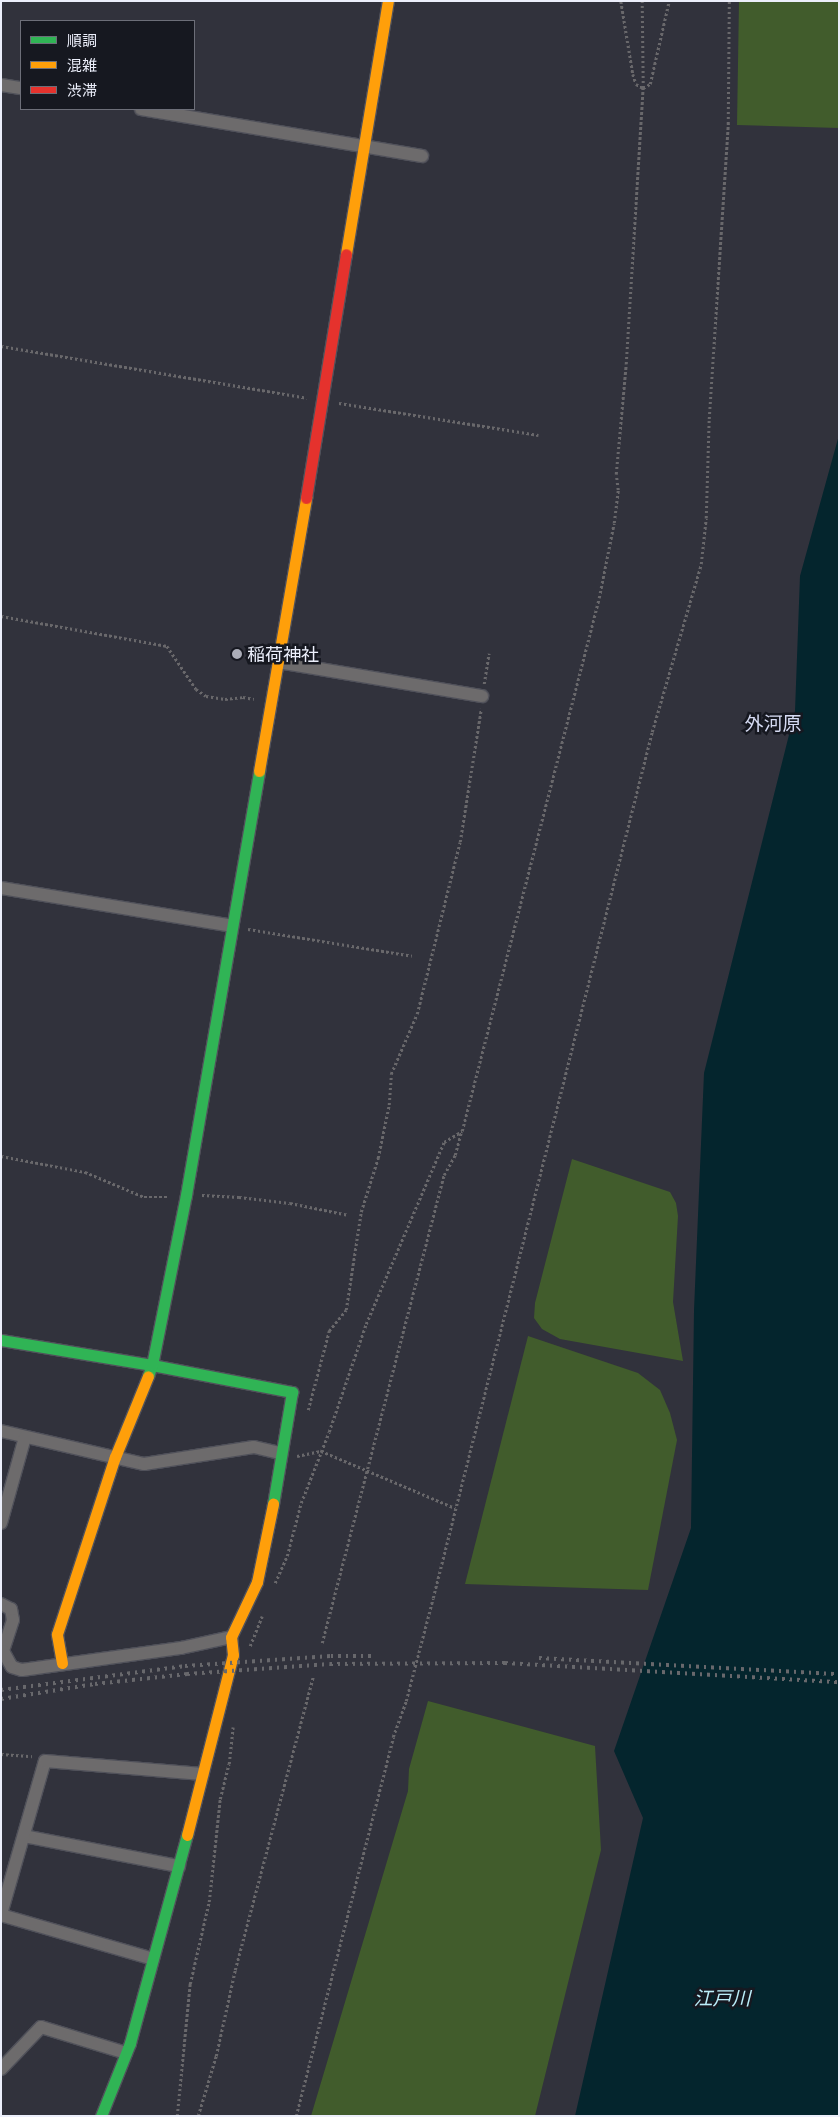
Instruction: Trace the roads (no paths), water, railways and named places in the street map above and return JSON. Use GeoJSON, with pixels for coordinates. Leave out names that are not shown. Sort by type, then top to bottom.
{"type":"FeatureCollection","features":[{"type":"Feature","properties":{"kind":"street"},"geometry":{"type":"LineString","coordinates":[[62,1663],[57,1634],[114,1457],[152,1365],[186,1195],[278,662],[388,1]]}},
{"type":"Feature","properties":{"kind":"street"},"geometry":{"type":"LineString","coordinates":[[1,85],[20,88]]}},
{"type":"Feature","properties":{"kind":"street"},"geometry":{"type":"LineString","coordinates":[[147,110],[422,156]]}},
{"type":"Feature","properties":{"kind":"street"},"geometry":{"type":"LineString","coordinates":[[278,662],[482,696]]}},
{"type":"Feature","properties":{"kind":"street"},"geometry":{"type":"LineString","coordinates":[[1,888],[232,926]]}},
{"type":"Feature","properties":{"kind":"street"},"geometry":{"type":"LineString","coordinates":[[1,1340],[152,1365],[292,1392],[257,1582],[231,1637],[233,1655],[153,1959],[126,2053],[101,2116]]}},
{"type":"Feature","properties":{"kind":"street"},"geometry":{"type":"LineString","coordinates":[[1,1431],[144,1464],[254,1447],[281,1453]]}},
{"type":"Feature","properties":{"kind":"street"},"geometry":{"type":"LineString","coordinates":[[1,1523],[25,1437]]}},
{"type":"Feature","properties":{"kind":"street"},"geometry":{"type":"LineString","coordinates":[[1,1604],[10,1609],[13,1620],[3,1651],[12,1667],[22,1670],[181,1648],[231,1637]]}},
{"type":"Feature","properties":{"kind":"street"},"geometry":{"type":"LineString","coordinates":[[153,1959],[1,1914],[45,1761],[202,1774]]}},
{"type":"Feature","properties":{"kind":"street"},"geometry":{"type":"LineString","coordinates":[[24,1836],[178,1866]]}},
{"type":"Feature","properties":{"kind":"street"},"geometry":{"type":"LineString","coordinates":[[1,2069],[41,2027],[126,2053]]}},
{"type":"Feature","properties":{"kind":"water","name":"江戸川"},"geometry":{"type":"Polygon","coordinates":[[[839,435],[839,2116],[575,2116],[643,1818],[614,1751],[691,1528],[694,1310],[704,1073],[795,711],[800,576],[839,435]]]}},
{"type":"Feature","properties":{"kind":"railway"},"geometry":{"type":"LineString","coordinates":[[1,1690],[185,1666],[331,1656],[372,1656]]}},
{"type":"Feature","properties":{"kind":"railway"},"geometry":{"type":"LineString","coordinates":[[539,1658],[839,1674]]}},
{"type":"Feature","properties":{"kind":"railway"},"geometry":{"type":"LineString","coordinates":[[1,1699],[95,1684],[187,1674],[330,1664],[505,1663],[839,1682]]}},
{"type":"Feature","properties":{"kind":"place","name":"稲荷神社"},"geometry":{"type":"Point","coordinates":[237,654]}},
{"type":"Feature","properties":{"kind":"district","name":"外河原"},"geometry":{"type":"Point","coordinates":[773,724]}}]}
